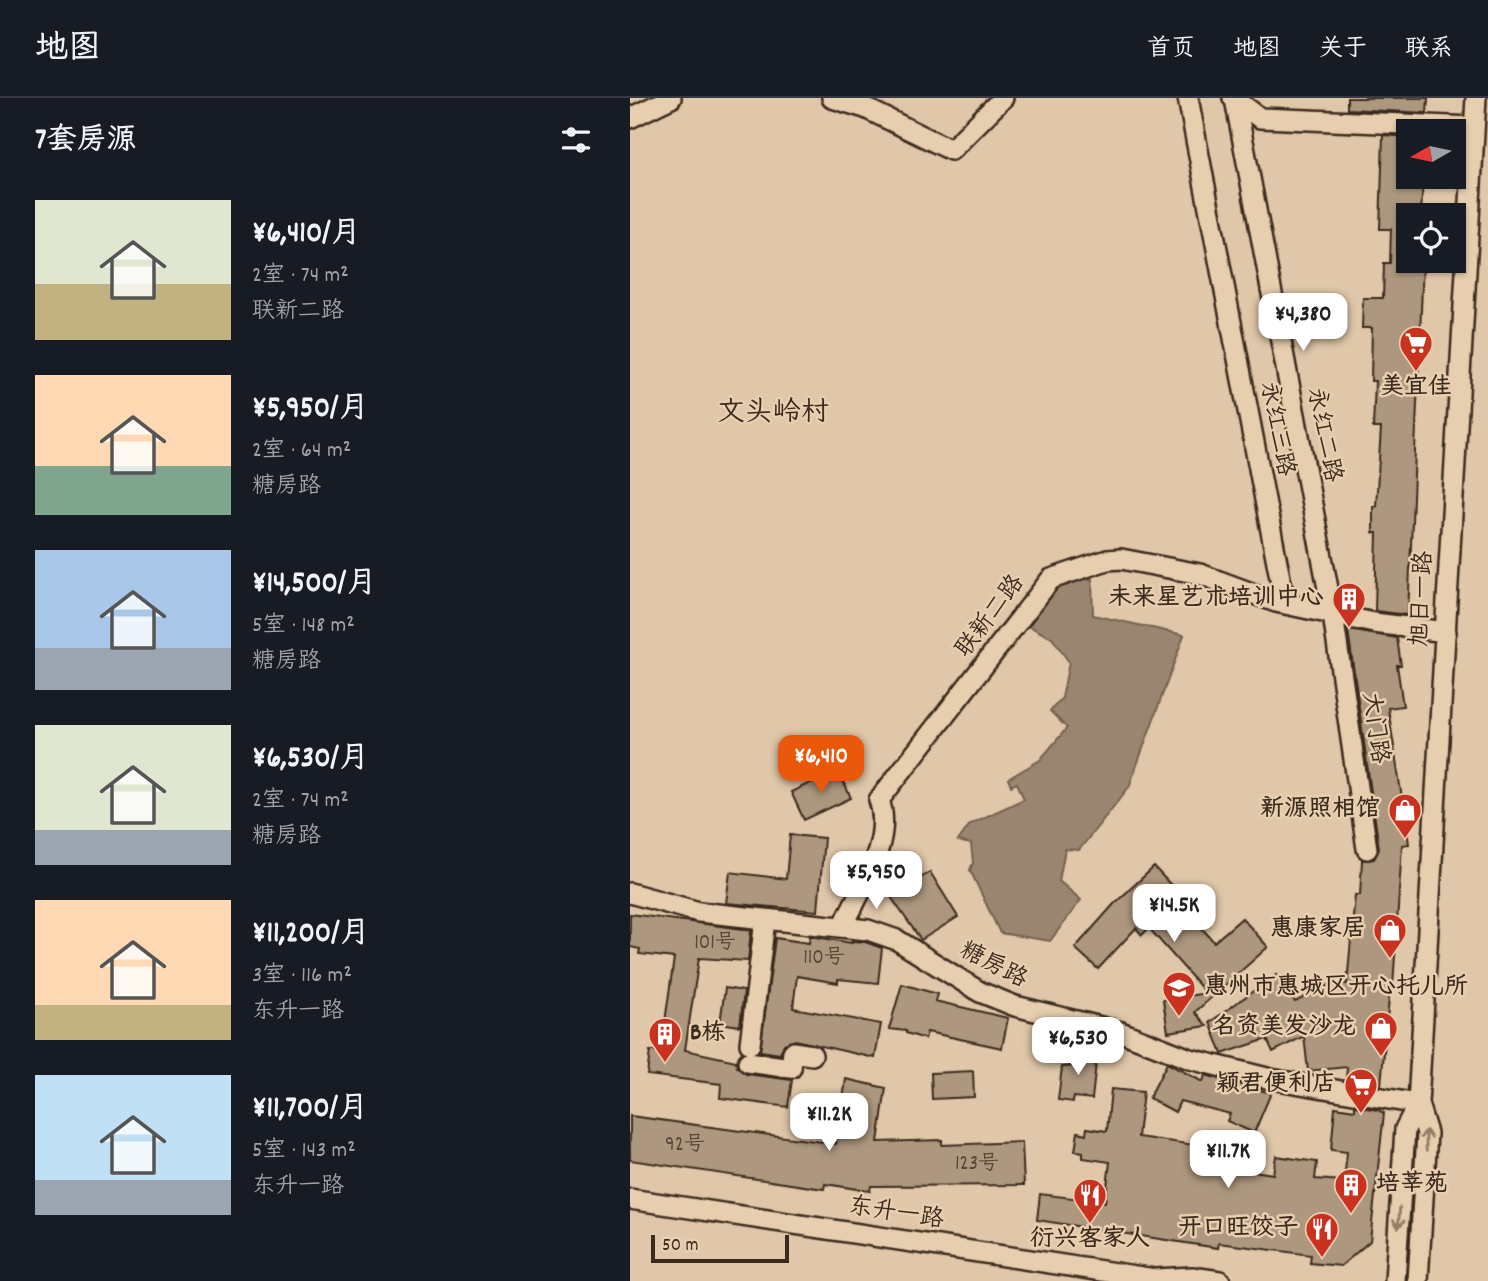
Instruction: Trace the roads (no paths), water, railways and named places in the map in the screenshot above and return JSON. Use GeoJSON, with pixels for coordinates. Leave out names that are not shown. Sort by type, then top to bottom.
{"type":"FeatureCollection","features":[{"type":"Feature","properties":{"kind":"street"},"geometry":{"type":"LineString","coordinates":[[630,118],[671,98]]}},
{"type":"Feature","properties":{"kind":"street"},"geometry":{"type":"LineString","coordinates":[[832,98],[865,108],[951,150],[1003,98]]}},
{"type":"Feature","properties":{"kind":"street","name":"永红三路"},"geometry":{"type":"LineString","coordinates":[[1188,98],[1285,604]]}},
{"type":"Feature","properties":{"kind":"street","name":"旭日一路"},"geometry":{"type":"LineString","coordinates":[[1418,1281],[1427,1133],[1418,1104],[1476,98]]}},
{"type":"Feature","properties":{"kind":"street"},"geometry":{"type":"LineString","coordinates":[[1234,99],[1260,118],[1474,127]]}},
{"type":"Feature","properties":{"kind":"street","name":"永红二路"},"geometry":{"type":"LineString","coordinates":[[1234,99],[1333,615]]}},
{"type":"Feature","properties":{"kind":"street","name":"联新二路"},"geometry":{"type":"LineString","coordinates":[[843,927],[881,839],[884,821],[879,800],[1053,578],[1110,559],[1121,559],[1204,575],[1248,594],[1333,615],[1446,632]]}},
{"type":"Feature","properties":{"kind":"street","name":"大门路"},"geometry":{"type":"LineString","coordinates":[[1333,615],[1367,849]]}},
{"type":"Feature","properties":{"kind":"street","name":"糖房路"},"geometry":{"type":"LineString","coordinates":[[630,893],[699,912],[868,930],[897,940],[980,992],[1014,1006],[1121,1032],[1190,1059],[1271,1079],[1418,1104]]}},
{"type":"Feature","properties":{"kind":"street"},"geometry":{"type":"LineString","coordinates":[[765,920],[749,1053],[791,1068],[793,1052],[813,1055]]}},
{"type":"Feature","properties":{"kind":"street","name":"旭日一路"},"geometry":{"type":"LineString","coordinates":[[1395,1281],[1405,1129],[1418,1104]]}},
{"type":"Feature","properties":{"kind":"street","name":"东升一路"},"geometry":{"type":"LineString","coordinates":[[630,1199],[1158,1280],[1192,1277],[1220,1281]]}},
{"type":"Feature","properties":{"kind":"place","name":"美宜佳"},"geometry":{"type":"Point","coordinates":[1416,373]}},
{"type":"Feature","properties":{"kind":"place","name":"未来星艺术培训中心"},"geometry":{"type":"Point","coordinates":[1349,629]}},
{"type":"Feature","properties":{"kind":"place","name":"新源照相馆"},"geometry":{"type":"Point","coordinates":[1405,840]}},
{"type":"Feature","properties":{"kind":"place","name":"惠康家居"},"geometry":{"type":"Point","coordinates":[1390,960]}},
{"type":"Feature","properties":{"kind":"place","name":"惠州市惠城区开心托儿所"},"geometry":{"type":"Point","coordinates":[1179,1018]}},
{"type":"Feature","properties":{"kind":"place","name":"名资美发沙龙"},"geometry":{"type":"Point","coordinates":[1381,1058]}},
{"type":"Feature","properties":{"kind":"place","name":"B栋"},"geometry":{"type":"Point","coordinates":[665,1064]}},
{"type":"Feature","properties":{"kind":"place","name":"颖君便利店"},"geometry":{"type":"Point","coordinates":[1361,1115]}},
{"type":"Feature","properties":{"kind":"place","name":"培莘苑"},"geometry":{"type":"Point","coordinates":[1351,1215]}},
{"type":"Feature","properties":{"kind":"place","name":"衍兴客家人"},"geometry":{"type":"Point","coordinates":[1090,1225]}},
{"type":"Feature","properties":{"kind":"place","name":"开口旺饺子"},"geometry":{"type":"Point","coordinates":[1322,1259]}},
{"type":"Feature","properties":{"kind":"district","name":"文头岭村"},"geometry":{"type":"Point","coordinates":[773,415]}}]}
